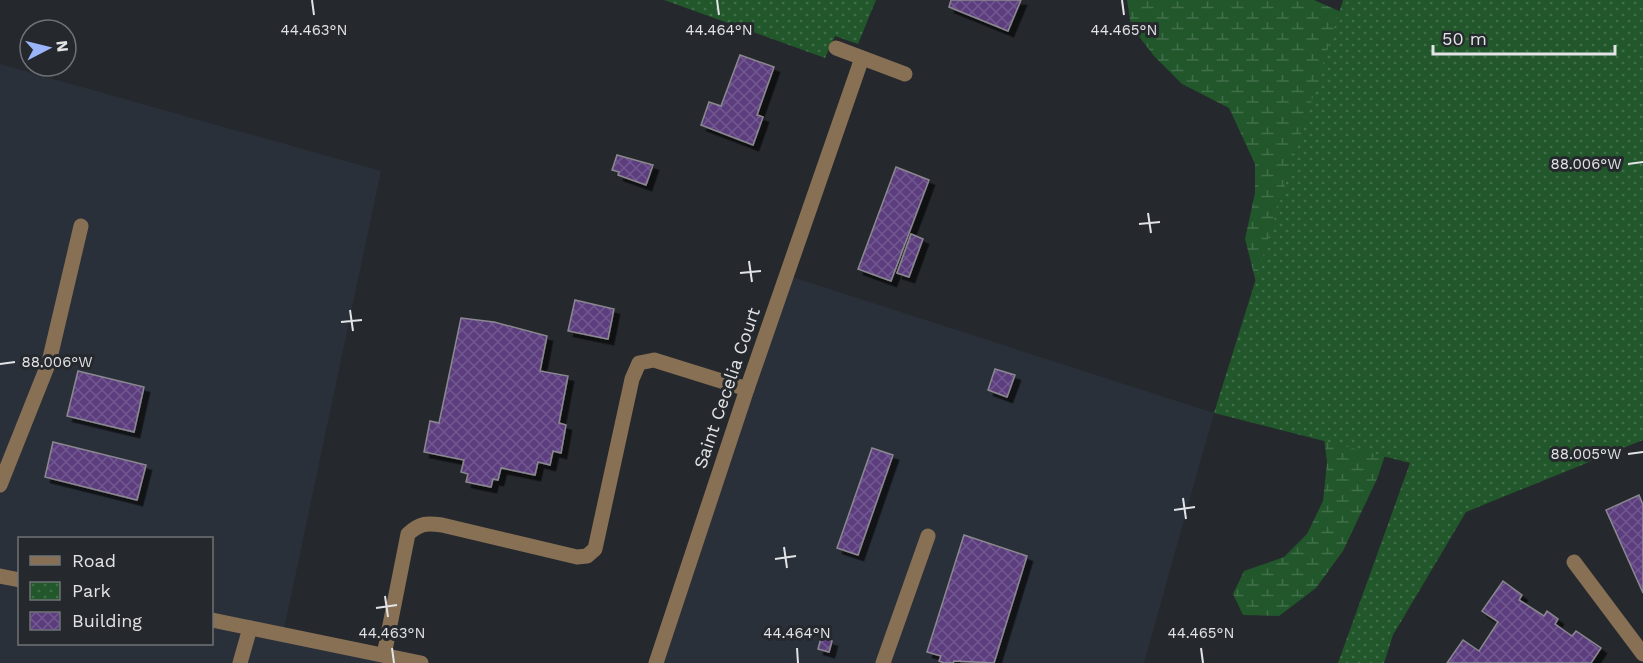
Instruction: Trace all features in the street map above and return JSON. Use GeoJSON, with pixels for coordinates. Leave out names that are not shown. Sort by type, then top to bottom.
{"type":"FeatureCollection","features":[{"type":"Feature","properties":{"kind":"street"},"geometry":{"type":"LineString","coordinates":[[836,48],[905,74]]}},
{"type":"Feature","properties":{"kind":"street","name":"Saint Cecelia Court"},"geometry":{"type":"LineString","coordinates":[[656,663],[747,389],[862,58]]}},
{"type":"Feature","properties":{"kind":"street"},"geometry":{"type":"LineString","coordinates":[[0,485],[49,362],[81,226]]}},
{"type":"Feature","properties":{"kind":"street"},"geometry":{"type":"LineString","coordinates":[[384,656],[408,534],[416,527],[424,522],[442,525],[577,557],[587,556],[596,549],[632,379],[639,363],[654,360],[747,389]]}},
{"type":"Feature","properties":{"kind":"street"},"geometry":{"type":"LineString","coordinates":[[883,663],[928,536]]}},
{"type":"Feature","properties":{"kind":"street"},"geometry":{"type":"LineString","coordinates":[[1574,562],[1643,654]]}},
{"type":"Feature","properties":{"kind":"street"},"geometry":{"type":"LineString","coordinates":[[0,576],[18,580]]}},
{"type":"Feature","properties":{"kind":"street"},"geometry":{"type":"LineString","coordinates":[[213,620],[421,663]]}},
{"type":"Feature","properties":{"kind":"street"},"geometry":{"type":"LineString","coordinates":[[240,663],[250,628]]}},
{"type":"Feature","properties":{"kind":"shaded area"},"geometry":{"type":"Polygon","coordinates":[[[0,64],[18,69],[18,78],[50,78],[381,171],[283,634],[421,663],[0,663],[0,64]]]}},
{"type":"Feature","properties":{"kind":"shaded area"},"geometry":{"type":"Polygon","coordinates":[[[786,275],[1214,413],[1144,663],[656,663],[786,275]]]}},
{"type":"Feature","properties":{"kind":"green space"},"geometry":{"type":"Polygon","coordinates":[[[664,0],[876,0],[858,44],[835,36],[825,58],[664,0]]]}},
{"type":"Feature","properties":{"kind":"green space"},"geometry":{"type":"Polygon","coordinates":[[[1127,0],[1314,0],[1357,19],[1643,0],[1393,432],[1377,479],[1343,551],[1316,588],[1279,616],[1243,615],[1233,594],[1244,571],[1284,557],[1307,534],[1323,501],[1327,463],[1321,411],[1260,298],[1245,239],[1255,193],[1255,164],[1229,108],[1182,84],[1154,56],[1131,26],[1127,0]]]}},
{"type":"Feature","properties":{"kind":"green space"},"geometry":{"type":"Polygon","coordinates":[[[1343,0],[1643,0],[1643,440],[1466,512],[1393,635],[1384,663],[1338,663],[1410,463],[1214,413],[1343,0]]]}},
{"type":"Feature","properties":{"kind":"building"},"geometry":{"type":"Polygon","coordinates":[[[951,0],[1021,0],[1008,31],[949,7],[951,0]]]}},
{"type":"Feature","properties":{"kind":"building"},"geometry":{"type":"Polygon","coordinates":[[[740,55],[774,67],[757,115],[763,117],[753,145],[701,125],[709,102],[721,106],[740,55]]]}},
{"type":"Feature","properties":{"kind":"building"},"geometry":{"type":"Polygon","coordinates":[[[617,155],[653,165],[646,185],[618,175],[619,172],[612,170],[617,155]]]}},
{"type":"Feature","properties":{"kind":"building"},"geometry":{"type":"Polygon","coordinates":[[[896,167],[929,180],[891,281],[858,269],[896,167]]]}},
{"type":"Feature","properties":{"kind":"building"},"geometry":{"type":"Polygon","coordinates":[[[911,234],[923,239],[909,277],[897,273],[911,234]]]}},
{"type":"Feature","properties":{"kind":"building"},"geometry":{"type":"Polygon","coordinates":[[[575,300],[614,309],[608,339],[568,331],[575,300]]]}},
{"type":"Feature","properties":{"kind":"building"},"geometry":{"type":"Polygon","coordinates":[[[461,318],[494,322],[547,336],[540,371],[568,376],[559,423],[566,425],[561,453],[553,451],[550,465],[538,462],[535,475],[501,468],[498,480],[493,479],[491,487],[466,482],[468,474],[461,472],[464,460],[424,452],[430,421],[439,423],[461,318]]]}},
{"type":"Feature","properties":{"kind":"building"},"geometry":{"type":"Polygon","coordinates":[[[995,369],[1015,375],[1007,397],[988,390],[995,369]]]}},
{"type":"Feature","properties":{"kind":"building"},"geometry":{"type":"Polygon","coordinates":[[[78,371],[144,387],[134,432],[67,416],[78,371]]]}},
{"type":"Feature","properties":{"kind":"building"},"geometry":{"type":"Polygon","coordinates":[[[53,442],[146,465],[137,500],[45,477],[53,442]]]}},
{"type":"Feature","properties":{"kind":"building"},"geometry":{"type":"Polygon","coordinates":[[[872,448],[893,455],[858,555],[837,548],[872,448]]]}},
{"type":"Feature","properties":{"kind":"building"},"geometry":{"type":"Polygon","coordinates":[[[1639,495],[1643,505],[1643,593],[1606,510],[1639,495]]]}},
{"type":"Feature","properties":{"kind":"building"},"geometry":{"type":"Polygon","coordinates":[[[964,535],[1027,556],[994,663],[954,661],[944,663],[939,661],[941,656],[927,652],[964,535]]]}},
{"type":"Feature","properties":{"kind":"building"},"geometry":{"type":"Polygon","coordinates":[[[1503,581],[1522,595],[1519,600],[1544,616],[1547,611],[1558,619],[1555,624],[1572,636],[1576,631],[1601,648],[1591,663],[1447,663],[1463,640],[1479,651],[1498,622],[1482,611],[1503,581]]]}},
{"type":"Feature","properties":{"kind":"building"},"geometry":{"type":"Polygon","coordinates":[[[821,638],[832,641],[829,652],[818,649],[821,638]]]}}]}
